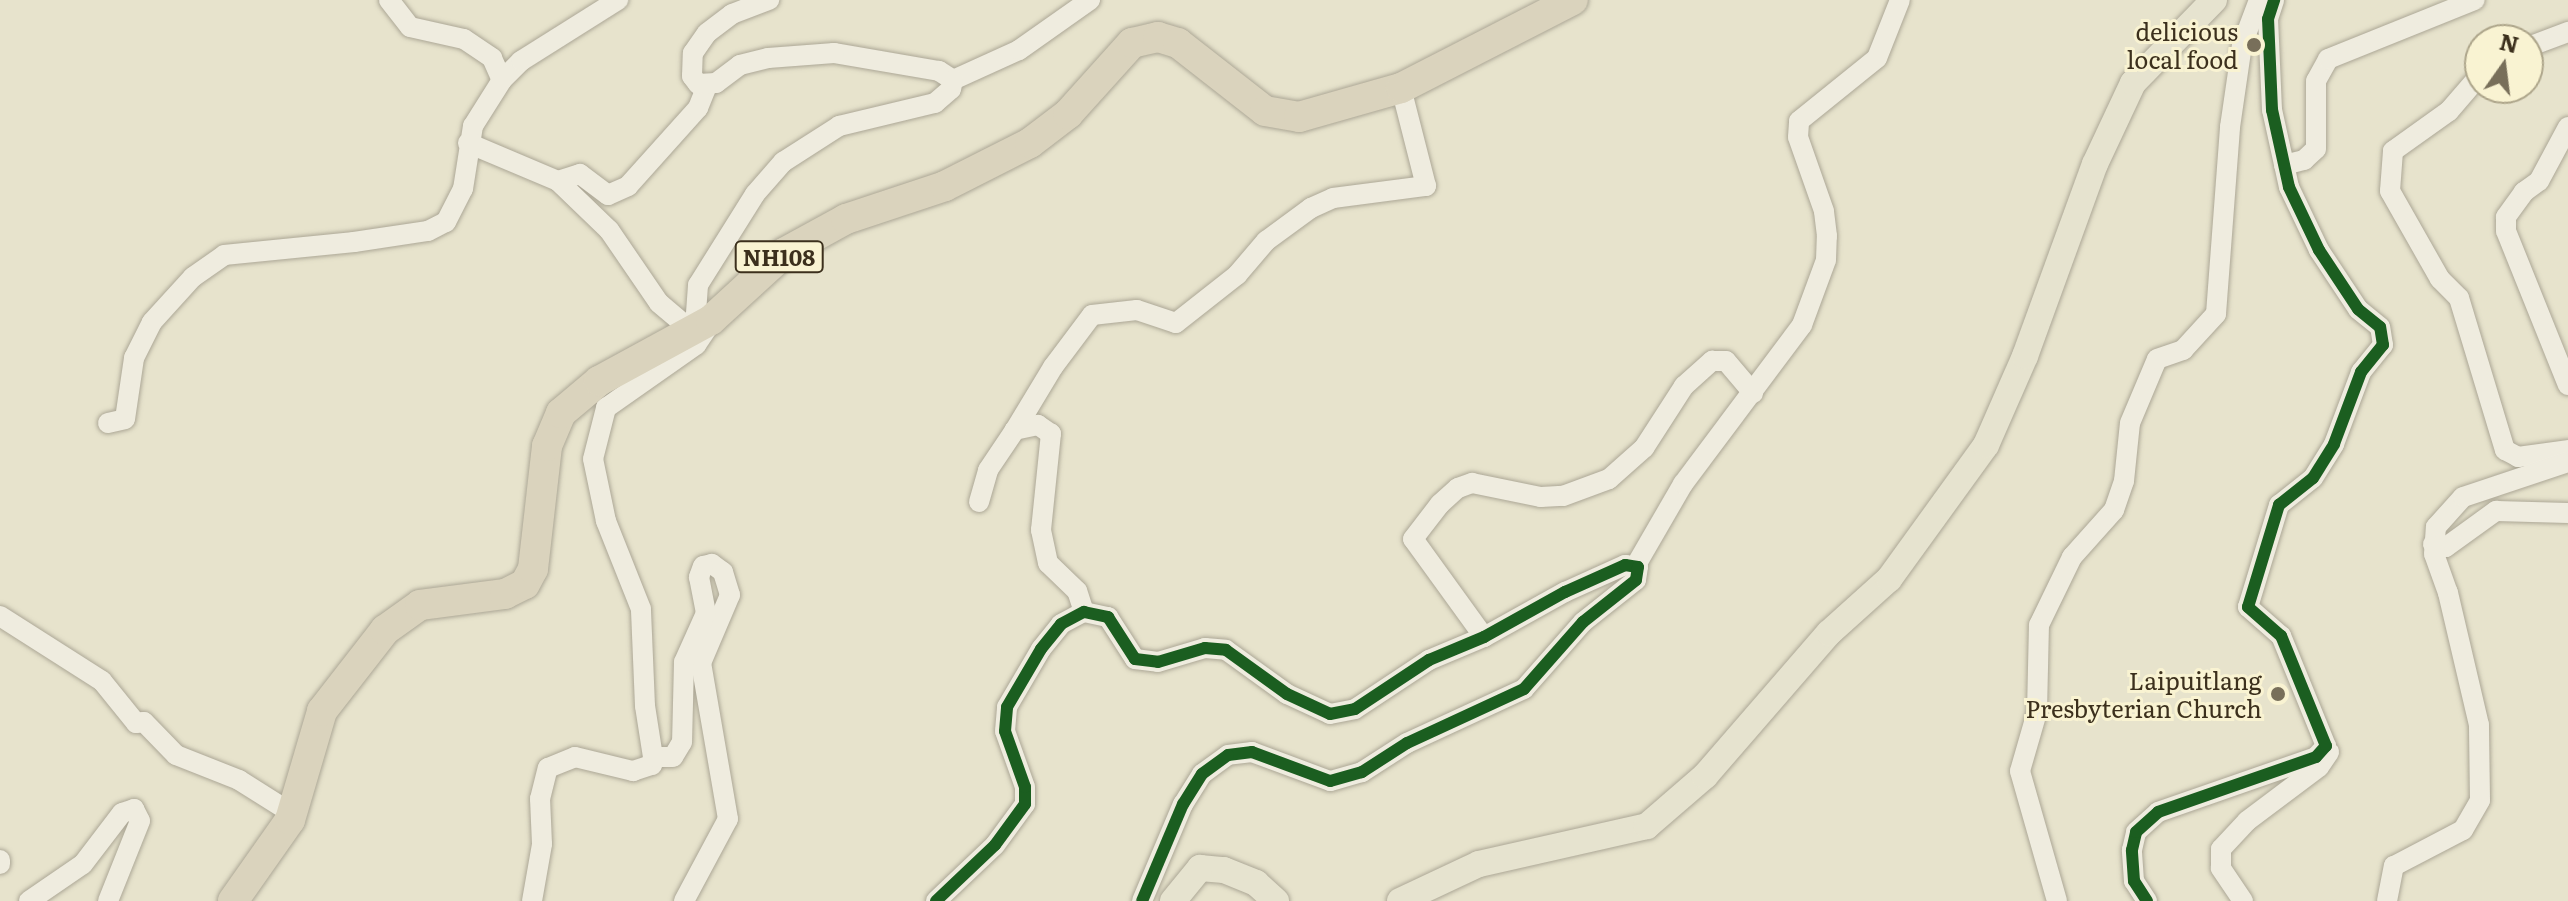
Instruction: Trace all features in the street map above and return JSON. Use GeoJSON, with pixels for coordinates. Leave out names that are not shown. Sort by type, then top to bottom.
{"type":"FeatureCollection","features":[{"type":"Feature","properties":{"kind":"highway","name":"NH108"},"geometry":{"type":"LineString","coordinates":[[233,901],[293,814],[322,711],[385,630],[420,605],[505,594],[525,584],[533,569],[547,446],[561,413],[599,381],[699,326],[808,238],[846,219],[945,186],[1052,129],[1132,43],[1158,37],[1178,43],[1201,56],[1246,98],[1280,116],[1327,111],[1401,88],[1573,0]]}},
{"type":"Feature","properties":{"kind":"main road"},"geometry":{"type":"LineString","coordinates":[[1400,901],[1479,864],[1647,826],[1705,776],[1829,633],[1889,579],[1986,445],[2025,356],[2095,164],[2133,83],[2214,0]]}},
{"type":"Feature","properties":{"kind":"main road"},"geometry":{"type":"LineString","coordinates":[[1173,901],[1200,868],[1224,870],[1256,883],[1276,901]]}},
{"type":"Feature","properties":{"kind":"street"},"geometry":{"type":"LineString","coordinates":[[389,0],[410,27],[464,39],[492,58],[502,80]]}},
{"type":"Feature","properties":{"kind":"street"},"geometry":{"type":"LineString","coordinates":[[108,423],[125,419],[128,387],[141,338],[207,265],[246,250],[354,242],[428,231],[446,222],[463,189],[468,143],[480,110],[502,80],[521,61],[618,0]]}},
{"type":"Feature","properties":{"kind":"street"},"geometry":{"type":"LineString","coordinates":[[707,86],[692,76],[691,66],[707,33],[732,14],[769,0]]}},
{"type":"Feature","properties":{"kind":"street"},"geometry":{"type":"LineString","coordinates":[[953,80],[1019,50],[1090,0]]}},
{"type":"Feature","properties":{"kind":"street"},"geometry":{"type":"LineString","coordinates":[[1142,901],[1183,804],[1202,774],[1228,755],[1252,752],[1330,781],[1362,772],[1407,743],[1524,689],[1583,622],[1636,580],[1636,565],[1683,484],[1802,325],[1826,260],[1824,211],[1808,178],[1798,137],[1799,121],[1877,58],[1900,0]]}},
{"type":"Feature","properties":{"kind":"street"},"geometry":{"type":"LineString","coordinates":[[2057,901],[2020,771],[2037,712],[2039,625],[2072,557],[2114,510],[2124,481],[2130,423],[2157,359],[2183,350],[2216,314],[2230,127],[2242,45],[2259,0]]}},
{"type":"Feature","properties":{"kind":"street"},"geometry":{"type":"LineString","coordinates":[[2243,901],[2221,868],[2221,849],[2247,821],[2319,767],[2329,753],[2325,734],[2281,636],[2248,607],[2279,505],[2313,478],[2334,444],[2361,372],[2381,353],[2383,335],[2358,309],[2319,250],[2296,206],[2272,110],[2268,19],[2274,0]]}},
{"type":"Feature","properties":{"kind":"street"},"geometry":{"type":"LineString","coordinates":[[2284,165],[2304,160],[2316,149],[2316,81],[2328,59],[2475,0]]}},
{"type":"Feature","properties":{"kind":"street"},"geometry":{"type":"LineString","coordinates":[[2544,41],[2568,32]]}},
{"type":"Feature","properties":{"kind":"street"},"geometry":{"type":"LineString","coordinates":[[558,181],[580,174],[608,195],[628,186],[698,108],[707,86],[740,65],[798,53],[834,53],[939,71],[953,80]]}},
{"type":"Feature","properties":{"kind":"street"},"geometry":{"type":"LineString","coordinates":[[532,901],[548,768],[575,757],[633,771],[652,765],[645,706],[641,609],[606,521],[595,475],[594,439],[606,408],[696,345],[698,285],[755,194],[783,162],[839,126],[935,103],[951,89],[953,80]]}},
{"type":"Feature","properties":{"kind":"street"},"geometry":{"type":"LineString","coordinates":[[979,502],[988,470],[1092,315],[1137,310],[1176,323],[1237,275],[1266,241],[1311,208],[1333,198],[1426,186],[1401,88]]}},
{"type":"Feature","properties":{"kind":"street"},"geometry":{"type":"LineString","coordinates":[[2464,94],[2449,111],[2393,151],[2390,191],[2440,279],[2459,298],[2505,450],[2518,457],[2568,450]]}},
{"type":"Feature","properties":{"kind":"street"},"geometry":{"type":"LineString","coordinates":[[2568,127],[2539,181],[2524,192],[2506,217],[2506,231],[2568,385]]}},
{"type":"Feature","properties":{"kind":"street"},"geometry":{"type":"LineString","coordinates":[[468,143],[558,181],[609,230],[659,303],[699,326]]}},
{"type":"Feature","properties":{"kind":"street"},"geometry":{"type":"LineString","coordinates":[[1484,637],[1413,539],[1423,519],[1449,496],[1472,483],[1541,497],[1563,496],[1609,479],[1644,448],[1684,386],[1712,361],[1726,361],[1753,393]]}},
{"type":"Feature","properties":{"kind":"street"},"geometry":{"type":"LineString","coordinates":[[1015,430],[1045,427],[1052,438],[1041,530],[1048,563],[1077,591],[1084,612]]}},
{"type":"Feature","properties":{"kind":"street"},"geometry":{"type":"LineString","coordinates":[[2387,901],[2394,866],[2463,830],[2480,800],[2479,725],[2433,544],[2443,513],[2463,497],[2568,462]]}},
{"type":"Feature","properties":{"kind":"street"},"geometry":{"type":"LineString","coordinates":[[2433,544],[2446,547],[2492,512],[2568,513]]}},
{"type":"Feature","properties":{"kind":"street"},"geometry":{"type":"LineString","coordinates":[[653,757],[673,757],[682,742],[684,662],[706,613],[699,577],[703,566],[712,564],[723,572],[730,595],[701,663],[701,682],[728,819],[684,901]]}},
{"type":"Feature","properties":{"kind":"street"},"geometry":{"type":"LineString","coordinates":[[936,901],[995,845],[1025,804],[1025,787],[1005,731],[1007,707],[1047,640],[1061,624],[1084,612],[1108,617],[1135,659],[1158,662],[1205,648],[1226,650],[1287,694],[1330,714],[1355,709],[1429,660],[1484,637],[1565,592],[1636,565]]}},
{"type":"Feature","properties":{"kind":"street"},"geometry":{"type":"LineString","coordinates":[[0,616],[102,681],[136,723],[144,722],[176,755],[239,780],[293,814]]}},
{"type":"Feature","properties":{"kind":"street"},"geometry":{"type":"LineString","coordinates":[[2147,901],[2134,881],[2132,850],[2136,832],[2158,812],[2316,757],[2326,746]]}},
{"type":"Feature","properties":{"kind":"street"},"geometry":{"type":"LineString","coordinates":[[29,901],[83,864],[122,813],[134,809],[140,821],[108,901]]}},
{"type":"Feature","properties":{"kind":"cycle path"},"geometry":{"type":"LineString","coordinates":[[2147,901],[2134,881],[2132,850],[2136,832],[2158,812],[2316,757],[2326,746],[2281,636],[2248,607],[2279,505],[2313,478],[2334,444],[2361,372],[2383,345],[2380,327],[2358,309],[2319,250],[2289,187],[2272,110],[2268,19],[2274,0]]}},
{"type":"Feature","properties":{"kind":"cycle path"},"geometry":{"type":"LineString","coordinates":[[936,901],[995,845],[1025,804],[1025,787],[1005,731],[1007,707],[1041,649],[1061,624],[1084,612],[1108,617],[1135,659],[1158,662],[1205,648],[1226,650],[1287,694],[1330,714],[1355,709],[1429,660],[1484,637],[1565,592],[1625,565],[1638,567],[1636,580],[1583,622],[1524,689],[1407,743],[1362,772],[1330,781],[1252,752],[1228,755],[1202,774],[1183,804],[1142,901]]}},
{"type":"Feature","properties":{"kind":"place","name":"delicious local food"},"geometry":{"type":"Point","coordinates":[2254,45]}},
{"type":"Feature","properties":{"kind":"place","name":"Laipuitlang Presbyterian Church"},"geometry":{"type":"Point","coordinates":[2278,694]}}]}
